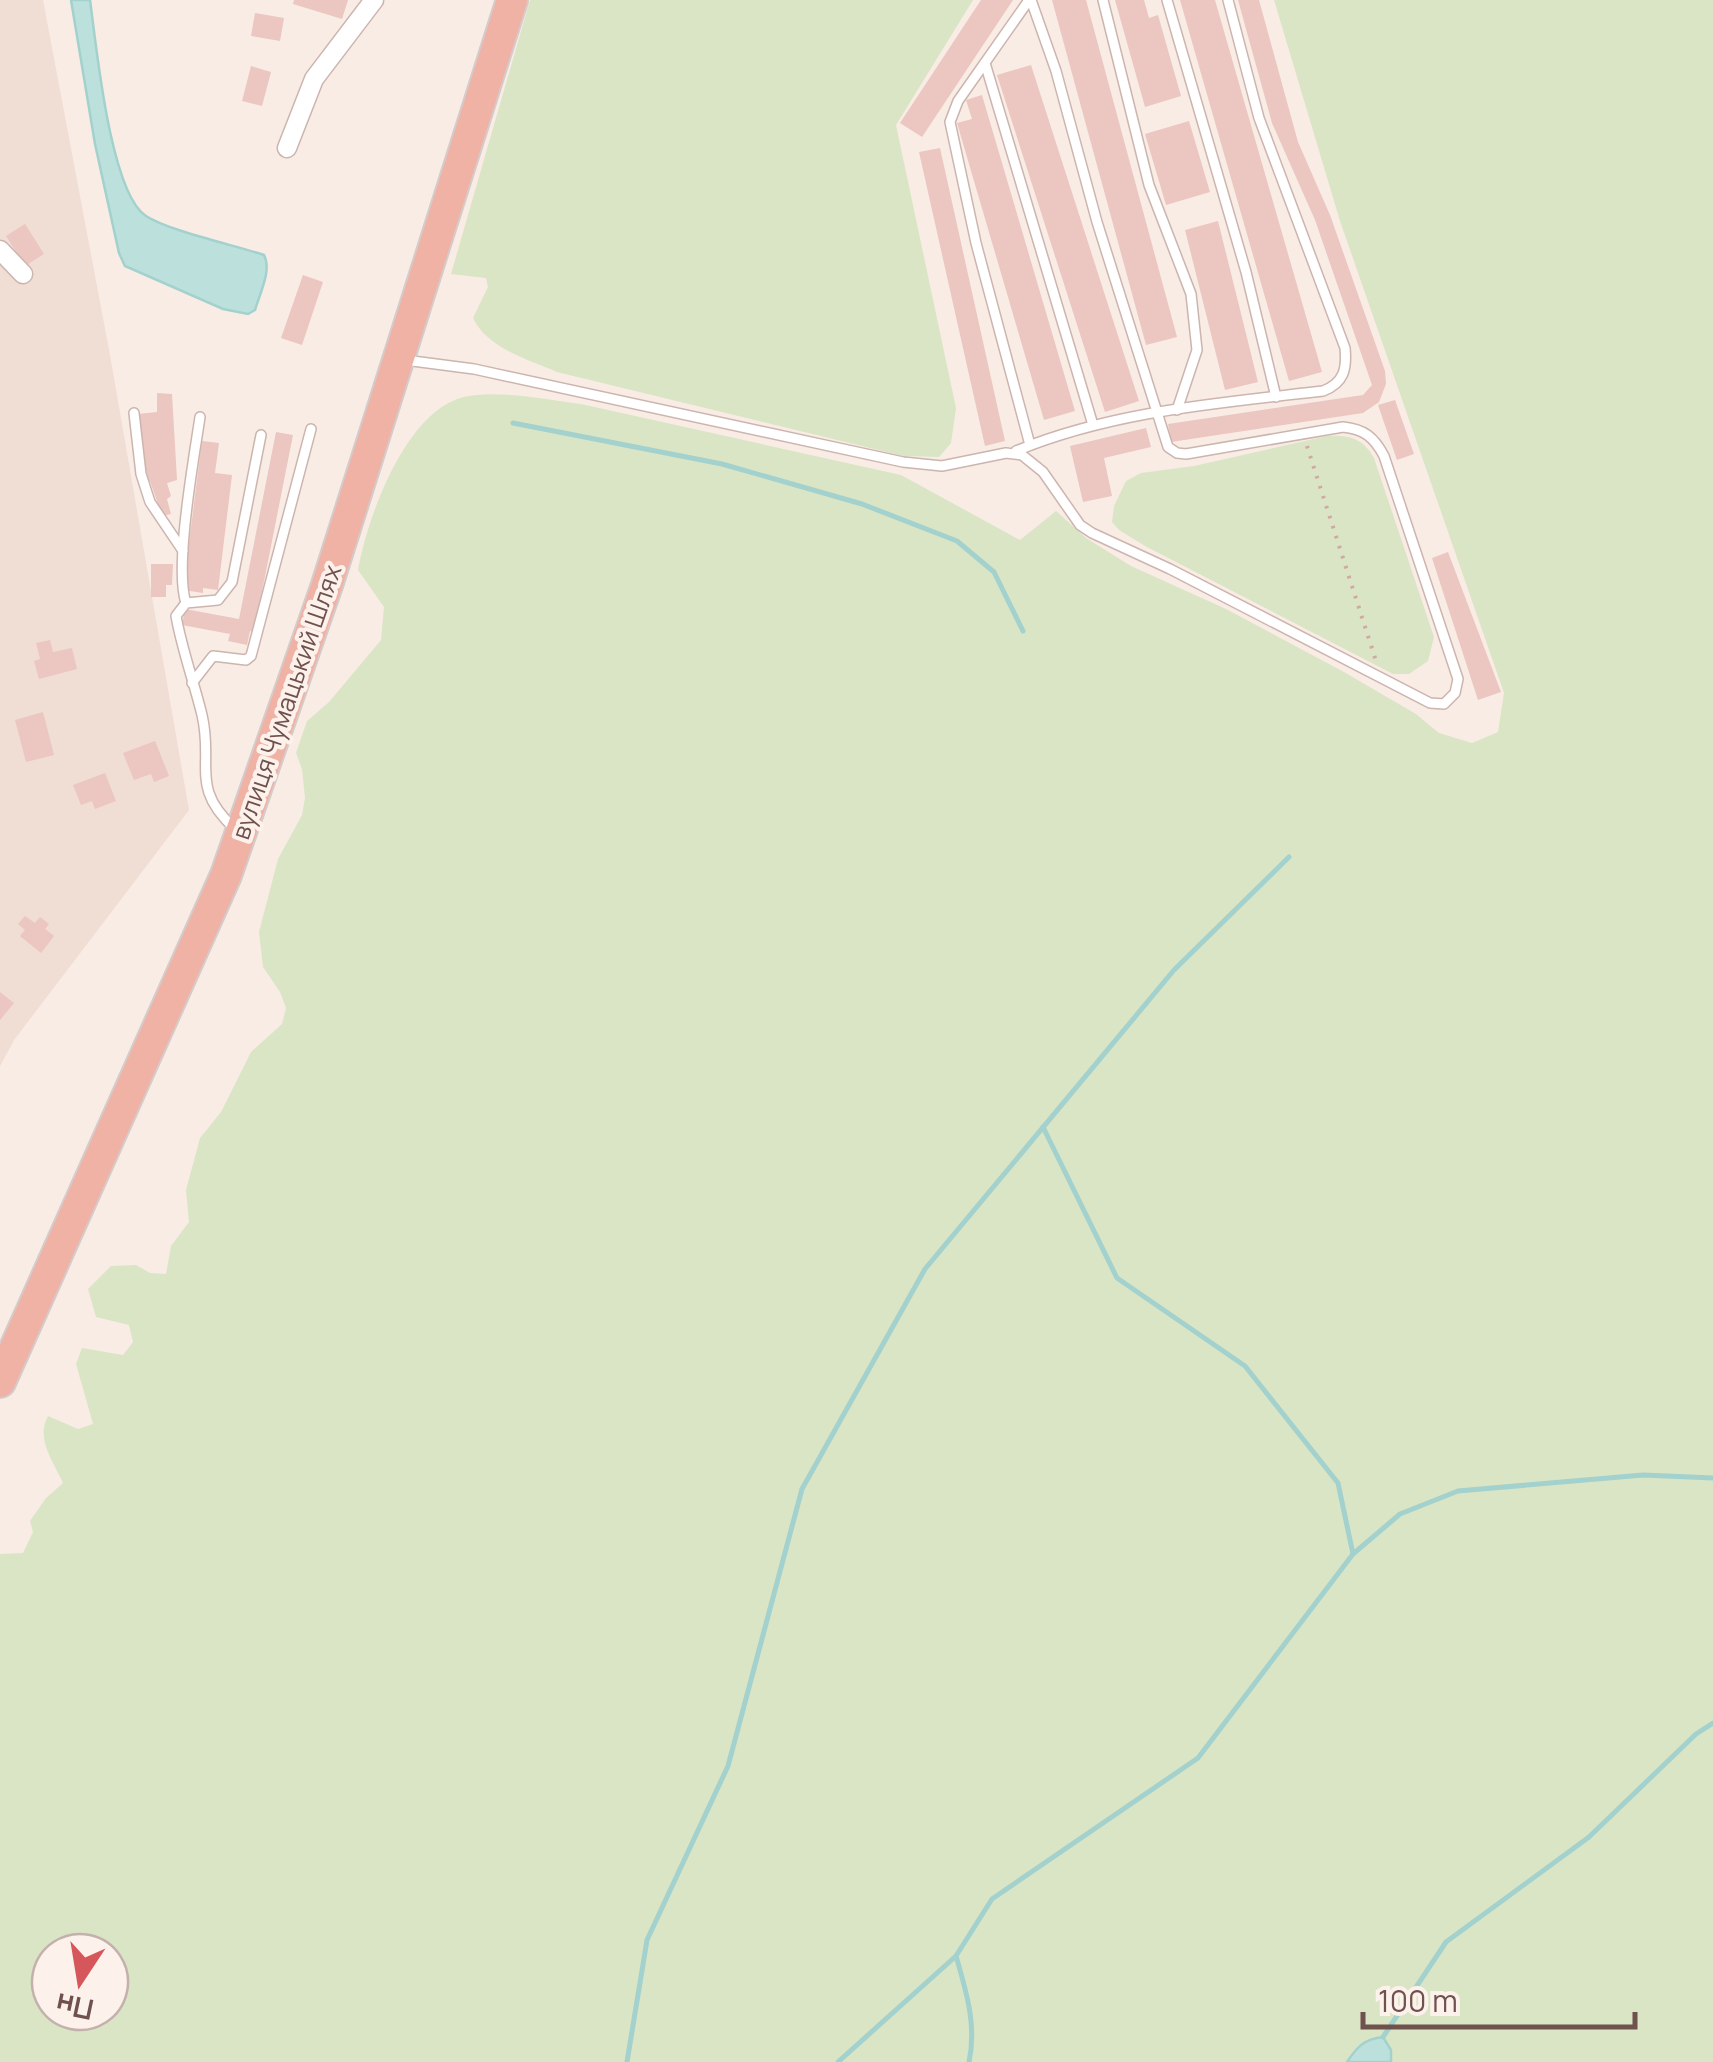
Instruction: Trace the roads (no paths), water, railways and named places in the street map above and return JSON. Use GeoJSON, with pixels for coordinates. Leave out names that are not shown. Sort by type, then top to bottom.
{"type":"FeatureCollection","features":[{"type":"Feature","properties":{"kind":"highway","name":"вулиця Чумацький Шлях"},"geometry":{"type":"LineString","coordinates":[[0,1382],[187,966],[241,835],[327,585],[512,0]]}},
{"type":"Feature","properties":{"kind":"street"},"geometry":{"type":"LineString","coordinates":[[288,148],[302,102],[314,79],[374,0]]}},
{"type":"Feature","properties":{"kind":"street"},"geometry":{"type":"LineString","coordinates":[[0,250],[22,274]]}},
{"type":"Feature","properties":{"kind":"lane"},"geometry":{"type":"LineString","coordinates":[[1014,452],[1043,472],[1080,526],[1092,533],[1439,705],[1455,694],[1458,679],[1378,446],[1368,434],[1352,428],[1302,432],[1177,454],[1168,447],[1097,222],[1056,72],[1030,0]]}},
{"type":"Feature","properties":{"kind":"lane"},"geometry":{"type":"LineString","coordinates":[[1030,0],[952,111],[950,133],[1030,446]]}},
{"type":"Feature","properties":{"kind":"lane"},"geometry":{"type":"LineString","coordinates":[[1103,0],[1149,185],[1192,294],[1197,350],[1177,410]]}},
{"type":"Feature","properties":{"kind":"lane"},"geometry":{"type":"LineString","coordinates":[[1167,0],[1246,272],[1276,396]]}},
{"type":"Feature","properties":{"kind":"lane"},"geometry":{"type":"LineString","coordinates":[[398,359],[474,369],[903,462],[956,464],[1014,452],[1056,434],[1093,425],[1335,387],[1345,371],[1345,348],[1259,118],[1228,0]]}},
{"type":"Feature","properties":{"kind":"lane"},"geometry":{"type":"LineString","coordinates":[[985,63],[1093,425]]}},
{"type":"Feature","properties":{"kind":"lane"},"geometry":{"type":"LineString","coordinates":[[134,412],[141,474],[150,502],[184,554]]}},
{"type":"Feature","properties":{"kind":"lane"},"geometry":{"type":"LineString","coordinates":[[186,603],[182,592],[184,554],[200,417]]}},
{"type":"Feature","properties":{"kind":"lane"},"geometry":{"type":"LineString","coordinates":[[192,683],[213,656],[246,660],[251,656],[311,429]]}},
{"type":"Feature","properties":{"kind":"lane"},"geometry":{"type":"LineString","coordinates":[[241,835],[214,810],[205,785],[203,719],[176,616],[186,603],[218,600],[232,582],[261,435]]}},
{"type":"Feature","properties":{"kind":"water"},"geometry":{"type":"Polygon","coordinates":[[[71,0],[90,0],[114,149],[134,202],[156,222],[264,255],[266,275],[255,310],[248,314],[223,309],[125,266],[95,144],[71,0]]]}},
{"type":"Feature","properties":{"kind":"water"},"geometry":{"type":"Polygon","coordinates":[[[1383,2037],[1391,2050],[1391,2062],[1347,2062],[1362,2045],[1383,2037]]]}},
{"type":"Feature","properties":{"kind":"waterway"},"geometry":{"type":"LineString","coordinates":[[513,423],[722,464],[862,504],[957,541],[994,572],[1023,631]]}},
{"type":"Feature","properties":{"kind":"waterway"},"geometry":{"type":"LineString","coordinates":[[627,2062],[647,1940],[728,1766],[802,1489],[925,1269],[1174,970],[1289,857]]}},
{"type":"Feature","properties":{"kind":"waterway"},"geometry":{"type":"LineString","coordinates":[[1043,1127],[1117,1278],[1245,1366],[1338,1483],[1353,1554]]}},
{"type":"Feature","properties":{"kind":"waterway"},"geometry":{"type":"LineString","coordinates":[[969,2062],[971,2021],[956,1956],[992,1899],[1198,1758],[1353,1554],[1400,1514],[1458,1491],[1643,1475],[1713,1478]]}},
{"type":"Feature","properties":{"kind":"waterway"},"geometry":{"type":"LineString","coordinates":[[1383,2037],[1446,1942],[1589,1837],[1696,1734],[1713,1723]]}},
{"type":"Feature","properties":{"kind":"waterway"},"geometry":{"type":"LineString","coordinates":[[838,2062],[956,1956]]}}]}
